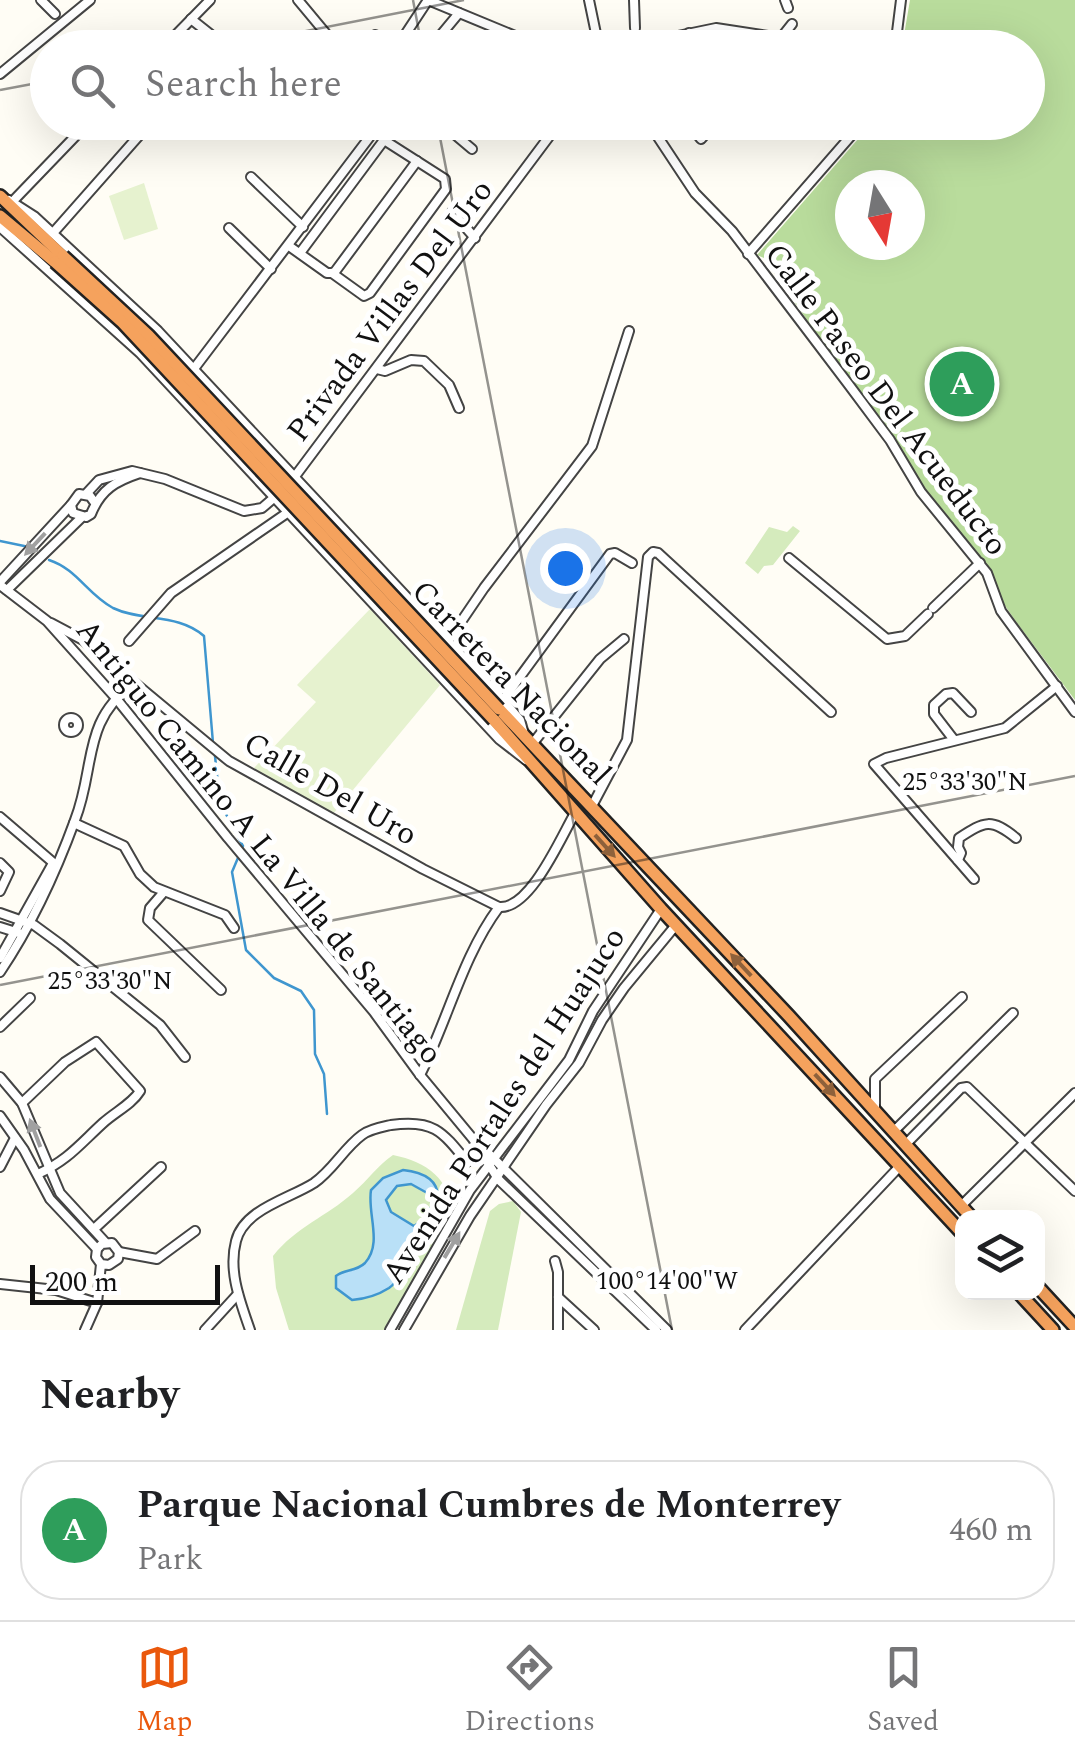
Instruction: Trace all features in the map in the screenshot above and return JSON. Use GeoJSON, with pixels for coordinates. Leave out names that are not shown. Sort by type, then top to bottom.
{"type":"FeatureCollection","features":[{"type":"Feature","properties":{"kind":"highway","name":"Carretera Nacional"},"geometry":{"type":"LineString","coordinates":[[5,198],[59,259],[528,738],[965,1210]]}},
{"type":"Feature","properties":{"kind":"highway","name":"Carretera Nacional"},"geometry":{"type":"LineString","coordinates":[[0,216],[59,259]]}},
{"type":"Feature","properties":{"kind":"highway","name":"Carretera Nacional"},"geometry":{"type":"LineString","coordinates":[[499,710],[532,763],[575,813],[955,1225]]}},
{"type":"Feature","properties":{"kind":"highway"},"geometry":{"type":"LineString","coordinates":[[1045,1295],[1075,1327]]}},
{"type":"Feature","properties":{"kind":"highway"},"geometry":{"type":"LineString","coordinates":[[1025,1300],[1053,1330]]}},
{"type":"Feature","properties":{"kind":"street"},"geometry":{"type":"LineString","coordinates":[[41,0],[55,14]]}},
{"type":"Feature","properties":{"kind":"street"},"geometry":{"type":"LineString","coordinates":[[54,30],[90,0]]}},
{"type":"Feature","properties":{"kind":"street"},"geometry":{"type":"LineString","coordinates":[[180,30],[210,0]]}},
{"type":"Feature","properties":{"kind":"street"},"geometry":{"type":"LineString","coordinates":[[298,0],[323,30]]}},
{"type":"Feature","properties":{"kind":"street"},"geometry":{"type":"LineString","coordinates":[[408,30],[428,0],[499,30]]}},
{"type":"Feature","properties":{"kind":"street"},"geometry":{"type":"LineString","coordinates":[[590,0],[596,30]]}},
{"type":"Feature","properties":{"kind":"street"},"geometry":{"type":"LineString","coordinates":[[634,0],[635,28]]}},
{"type":"Feature","properties":{"kind":"street"},"geometry":{"type":"LineString","coordinates":[[898,30],[902,0]]}},
{"type":"Feature","properties":{"kind":"street"},"geometry":{"type":"LineString","coordinates":[[446,30],[459,14]]}},
{"type":"Feature","properties":{"kind":"street"},"geometry":{"type":"LineString","coordinates":[[191,19],[204,30]]}},
{"type":"Feature","properties":{"kind":"street"},"geometry":{"type":"LineString","coordinates":[[787,30],[792,24]]}},
{"type":"Feature","properties":{"kind":"street"},"geometry":{"type":"LineString","coordinates":[[714,30],[740,30]]}},
{"type":"Feature","properties":{"kind":"street"},"geometry":{"type":"LineString","coordinates":[[0,74],[30,49]]}},
{"type":"Feature","properties":{"kind":"street"},"geometry":{"type":"LineString","coordinates":[[69,140],[5,198],[53,233],[145,318],[448,641],[499,710],[610,554],[632,563]]}},
{"type":"Feature","properties":{"kind":"street"},"geometry":{"type":"LineString","coordinates":[[53,233],[135,140]]}},
{"type":"Feature","properties":{"kind":"street"},"geometry":{"type":"LineString","coordinates":[[193,370],[368,140]]}},
{"type":"Feature","properties":{"kind":"street"},"geometry":{"type":"LineString","coordinates":[[289,246],[300,254],[364,296],[446,190],[444,180],[387,140],[381,141],[300,254]]}},
{"type":"Feature","properties":{"kind":"street"},"geometry":{"type":"LineString","coordinates":[[461,140],[472,149]]}},
{"type":"Feature","properties":{"kind":"street","name":"Privada Villas Del Uro"},"geometry":{"type":"LineString","coordinates":[[274,499],[377,369],[547,140]]}},
{"type":"Feature","properties":{"kind":"street","name":"Calle Paseo Del Acueducto"},"geometry":{"type":"LineString","coordinates":[[660,140],[696,193],[732,231],[890,440],[921,492],[988,573],[1001,611],[1075,712]]}},
{"type":"Feature","properties":{"kind":"street"},"geometry":{"type":"LineString","coordinates":[[748,254],[847,140]]}},
{"type":"Feature","properties":{"kind":"street"},"geometry":{"type":"LineString","coordinates":[[332,274],[417,162]]}},
{"type":"Feature","properties":{"kind":"street"},"geometry":{"type":"LineString","coordinates":[[251,177],[303,227]]}},
{"type":"Feature","properties":{"kind":"street"},"geometry":{"type":"LineString","coordinates":[[452,212],[475,238]]}},
{"type":"Feature","properties":{"kind":"street"},"geometry":{"type":"LineString","coordinates":[[0,227],[140,353],[510,751],[532,763]]}},
{"type":"Feature","properties":{"kind":"street"},"geometry":{"type":"LineString","coordinates":[[228,228],[271,269]]}},
{"type":"Feature","properties":{"kind":"street"},"geometry":{"type":"LineString","coordinates":[[448,641],[592,446],[629,331]]}},
{"type":"Feature","properties":{"kind":"street"},"geometry":{"type":"LineString","coordinates":[[377,369],[384,372],[411,360],[424,360],[449,385],[458,408]]}},
{"type":"Feature","properties":{"kind":"street"},"geometry":{"type":"LineString","coordinates":[[252,473],[263,476],[273,470],[274,454]]}},
{"type":"Feature","properties":{"kind":"street"},"geometry":{"type":"LineString","coordinates":[[2,586],[71,506],[73,498],[86,494],[95,482],[110,474],[141,473],[244,511],[262,508],[274,499]]}},
{"type":"Feature","properties":{"kind":"street"},"geometry":{"type":"LineString","coordinates":[[2,586],[80,518],[92,514],[95,503],[115,483],[141,473]]}},
{"type":"Feature","properties":{"kind":"street"},"geometry":{"type":"LineString","coordinates":[[86,494],[95,503]]}},
{"type":"Feature","properties":{"kind":"street"},"geometry":{"type":"LineString","coordinates":[[129,641],[171,593],[290,516],[298,504],[315,498]]}},
{"type":"Feature","properties":{"kind":"street"},"geometry":{"type":"LineString","coordinates":[[71,506],[80,518]]}},
{"type":"Feature","properties":{"kind":"street"},"geometry":{"type":"LineString","coordinates":[[592,806],[628,740],[639,617],[650,553],[658,553],[832,712]]}},
{"type":"Feature","properties":{"kind":"street"},"geometry":{"type":"LineString","coordinates":[[789,558],[888,639],[904,636],[980,563]]}},
{"type":"Feature","properties":{"kind":"street","name":"Antiguo Camino A La Villa de Santiago"},"geometry":{"type":"LineString","coordinates":[[2,586],[47,622],[115,697],[374,1012],[420,1075],[473,1139],[484,1146],[501,1174],[656,1330]]}},
{"type":"Feature","properties":{"kind":"street","name":"Calle Del Uro"},"geometry":{"type":"LineString","coordinates":[[47,622],[83,640],[229,761],[499,907]]}},
{"type":"Feature","properties":{"kind":"street"},"geometry":{"type":"LineString","coordinates":[[528,738],[600,659],[624,639]]}},
{"type":"Feature","properties":{"kind":"street"},"geometry":{"type":"LineString","coordinates":[[0,958],[25,922],[76,820],[102,715],[115,697],[134,683]]}},
{"type":"Feature","properties":{"kind":"street"},"geometry":{"type":"LineString","coordinates":[[974,879],[874,764],[1014,724],[1056,686]]}},
{"type":"Feature","properties":{"kind":"street"},"geometry":{"type":"LineString","coordinates":[[954,740],[934,714],[934,705],[946,694],[953,694],[971,712]]}},
{"type":"Feature","properties":{"kind":"street"},"geometry":{"type":"LineString","coordinates":[[77,729],[95,734]]}},
{"type":"Feature","properties":{"kind":"street"},"geometry":{"type":"LineString","coordinates":[[420,1075],[469,959],[499,907],[510,908],[524,896],[575,813]]}},
{"type":"Feature","properties":{"kind":"street"},"geometry":{"type":"LineString","coordinates":[[0,817],[56,862]]}},
{"type":"Feature","properties":{"kind":"street"},"geometry":{"type":"LineString","coordinates":[[76,820],[124,846],[145,880],[163,893],[224,916],[234,928]]}},
{"type":"Feature","properties":{"kind":"street"},"geometry":{"type":"LineString","coordinates":[[958,860],[960,838],[980,824],[1001,826],[1016,838]]}},
{"type":"Feature","properties":{"kind":"street"},"geometry":{"type":"LineString","coordinates":[[0,864],[9,872],[0,891]]}},
{"type":"Feature","properties":{"kind":"street"},"geometry":{"type":"LineString","coordinates":[[163,893],[150,908],[148,920],[220,990]]}},
{"type":"Feature","properties":{"kind":"street","name":"Avenida Portales del Huajuco"},"geometry":{"type":"LineString","coordinates":[[390,1330],[462,1204],[573,1054],[593,1011],[661,908]]}},
{"type":"Feature","properties":{"kind":"street"},"geometry":{"type":"LineString","coordinates":[[0,913],[25,922],[149,1016],[185,1057]]}},
{"type":"Feature","properties":{"kind":"street"},"geometry":{"type":"LineString","coordinates":[[10,918],[1,927],[18,933]]}},
{"type":"Feature","properties":{"kind":"street","name":"Avenida Portales del Huajuco"},"geometry":{"type":"LineString","coordinates":[[404,1330],[473,1212],[579,1063],[624,988],[676,924]]}},
{"type":"Feature","properties":{"kind":"street"},"geometry":{"type":"LineString","coordinates":[[0,972],[18,933]]}},
{"type":"Feature","properties":{"kind":"street"},"geometry":{"type":"LineString","coordinates":[[614,978],[624,988]]}},
{"type":"Feature","properties":{"kind":"street"},"geometry":{"type":"LineString","coordinates":[[0,1027],[30,998]]}},
{"type":"Feature","properties":{"kind":"street"},"geometry":{"type":"LineString","coordinates":[[875,1112],[875,1079],[962,998]]}},
{"type":"Feature","properties":{"kind":"street"},"geometry":{"type":"LineString","coordinates":[[893,1132],[1013,1013]]}},
{"type":"Feature","properties":{"kind":"street"},"geometry":{"type":"LineString","coordinates":[[22,1102],[66,1062],[96,1042],[140,1089],[139,1095],[101,1124],[79,1149],[38,1174]]}},
{"type":"Feature","properties":{"kind":"street"},"geometry":{"type":"LineString","coordinates":[[0,1078],[22,1102],[48,1169],[66,1201],[105,1242],[116,1245],[119,1252],[113,1264],[101,1264]]}},
{"type":"Feature","properties":{"kind":"street"},"geometry":{"type":"LineString","coordinates":[[905,1145],[961,1088],[968,1087],[1075,1191]]}},
{"type":"Feature","properties":{"kind":"street"},"geometry":{"type":"LineString","coordinates":[[961,1206],[1075,1093]]}},
{"type":"Feature","properties":{"kind":"street"},"geometry":{"type":"LineString","coordinates":[[0,1116],[50,1199],[96,1250],[101,1264],[97,1302],[86,1330]]}},
{"type":"Feature","properties":{"kind":"street"},"geometry":{"type":"LineString","coordinates":[[250,1330],[232,1263],[236,1238],[258,1213],[323,1177],[362,1135],[378,1128],[420,1122],[442,1134],[467,1162]]}},
{"type":"Feature","properties":{"kind":"street"},"geometry":{"type":"LineString","coordinates":[[0,1167],[15,1138]]}},
{"type":"Feature","properties":{"kind":"street"},"geometry":{"type":"LineString","coordinates":[[745,1330],[900,1166]]}},
{"type":"Feature","properties":{"kind":"street"},"geometry":{"type":"LineString","coordinates":[[94,1229],[161,1167]]}},
{"type":"Feature","properties":{"kind":"street"},"geometry":{"type":"LineString","coordinates":[[501,1174],[667,1330]]}},
{"type":"Feature","properties":{"kind":"street"},"geometry":{"type":"LineString","coordinates":[[462,1204],[473,1212]]}},
{"type":"Feature","properties":{"kind":"street"},"geometry":{"type":"LineString","coordinates":[[119,1252],[157,1259],[194,1231]]}},
{"type":"Feature","properties":{"kind":"street"},"geometry":{"type":"LineString","coordinates":[[96,1250],[105,1242]]}},
{"type":"Feature","properties":{"kind":"street"},"geometry":{"type":"LineString","coordinates":[[555,1261],[558,1330]]}},
{"type":"Feature","properties":{"kind":"street"},"geometry":{"type":"LineString","coordinates":[[0,1284],[56,1290],[97,1302]]}},
{"type":"Feature","properties":{"kind":"street"},"geometry":{"type":"LineString","coordinates":[[205,1330],[238,1294]]}},
{"type":"Feature","properties":{"kind":"street"},"geometry":{"type":"LineString","coordinates":[[558,1297],[594,1330]]}},
{"type":"Feature","properties":{"kind":"green space"},"geometry":{"type":"Polygon","coordinates":[[[910,0],[1075,0],[1075,700],[1017,623],[764,258],[757,255],[857,140],[1045,140],[1045,30],[905,30],[910,0]]]}},
{"type":"Feature","properties":{"kind":"green space"},"geometry":{"type":"Polygon","coordinates":[[[144,183],[158,229],[124,240],[109,196],[144,183]]]}},
{"type":"Feature","properties":{"kind":"green space"},"geometry":{"type":"Polygon","coordinates":[[[793,526],[800,531],[773,565],[764,566],[758,574],[745,563],[769,527],[787,532],[793,526]]]}},
{"type":"Feature","properties":{"kind":"green space"},"geometry":{"type":"Polygon","coordinates":[[[370,609],[440,685],[333,814],[254,768],[316,702],[297,685],[370,609]]]}},
{"type":"Feature","properties":{"kind":"green space"},"geometry":{"type":"Polygon","coordinates":[[[393,1155],[416,1162],[435,1174],[447,1192],[452,1216],[386,1330],[289,1330],[276,1288],[273,1256],[292,1237],[353,1193],[393,1155]]]}},
{"type":"Feature","properties":{"kind":"green space"},"geometry":{"type":"Polygon","coordinates":[[[513,1201],[521,1212],[498,1330],[456,1330],[490,1211],[513,1201]]]}},
{"type":"Feature","properties":{"kind":"water"},"geometry":{"type":"Polygon","coordinates":[[[403,1170],[431,1180],[437,1188],[436,1209],[426,1233],[394,1284],[376,1295],[352,1300],[336,1288],[336,1276],[361,1266],[370,1255],[374,1237],[371,1190],[383,1178],[403,1170]],[[411,1184],[397,1186],[386,1200],[391,1212],[414,1226],[426,1218],[432,1205],[429,1194],[411,1184]]]}},
{"type":"Feature","properties":{"kind":"waterway"},"geometry":{"type":"LineString","coordinates":[[0,541],[29,547]]}},
{"type":"Feature","properties":{"kind":"waterway"},"geometry":{"type":"LineString","coordinates":[[49,560],[67,569],[113,608],[183,624],[204,636],[213,743]]}},
{"type":"Feature","properties":{"kind":"waterway"},"geometry":{"type":"LineString","coordinates":[[215,756],[220,803],[243,846],[232,872],[246,950],[274,978],[301,991],[314,1010],[315,1054],[324,1074],[327,1114]]}},
{"type":"Feature","properties":{"kind":"place","name":"Parque Nacional Cumbres de Monterrey"},"geometry":{"type":"Point","coordinates":[962,384]}}]}
